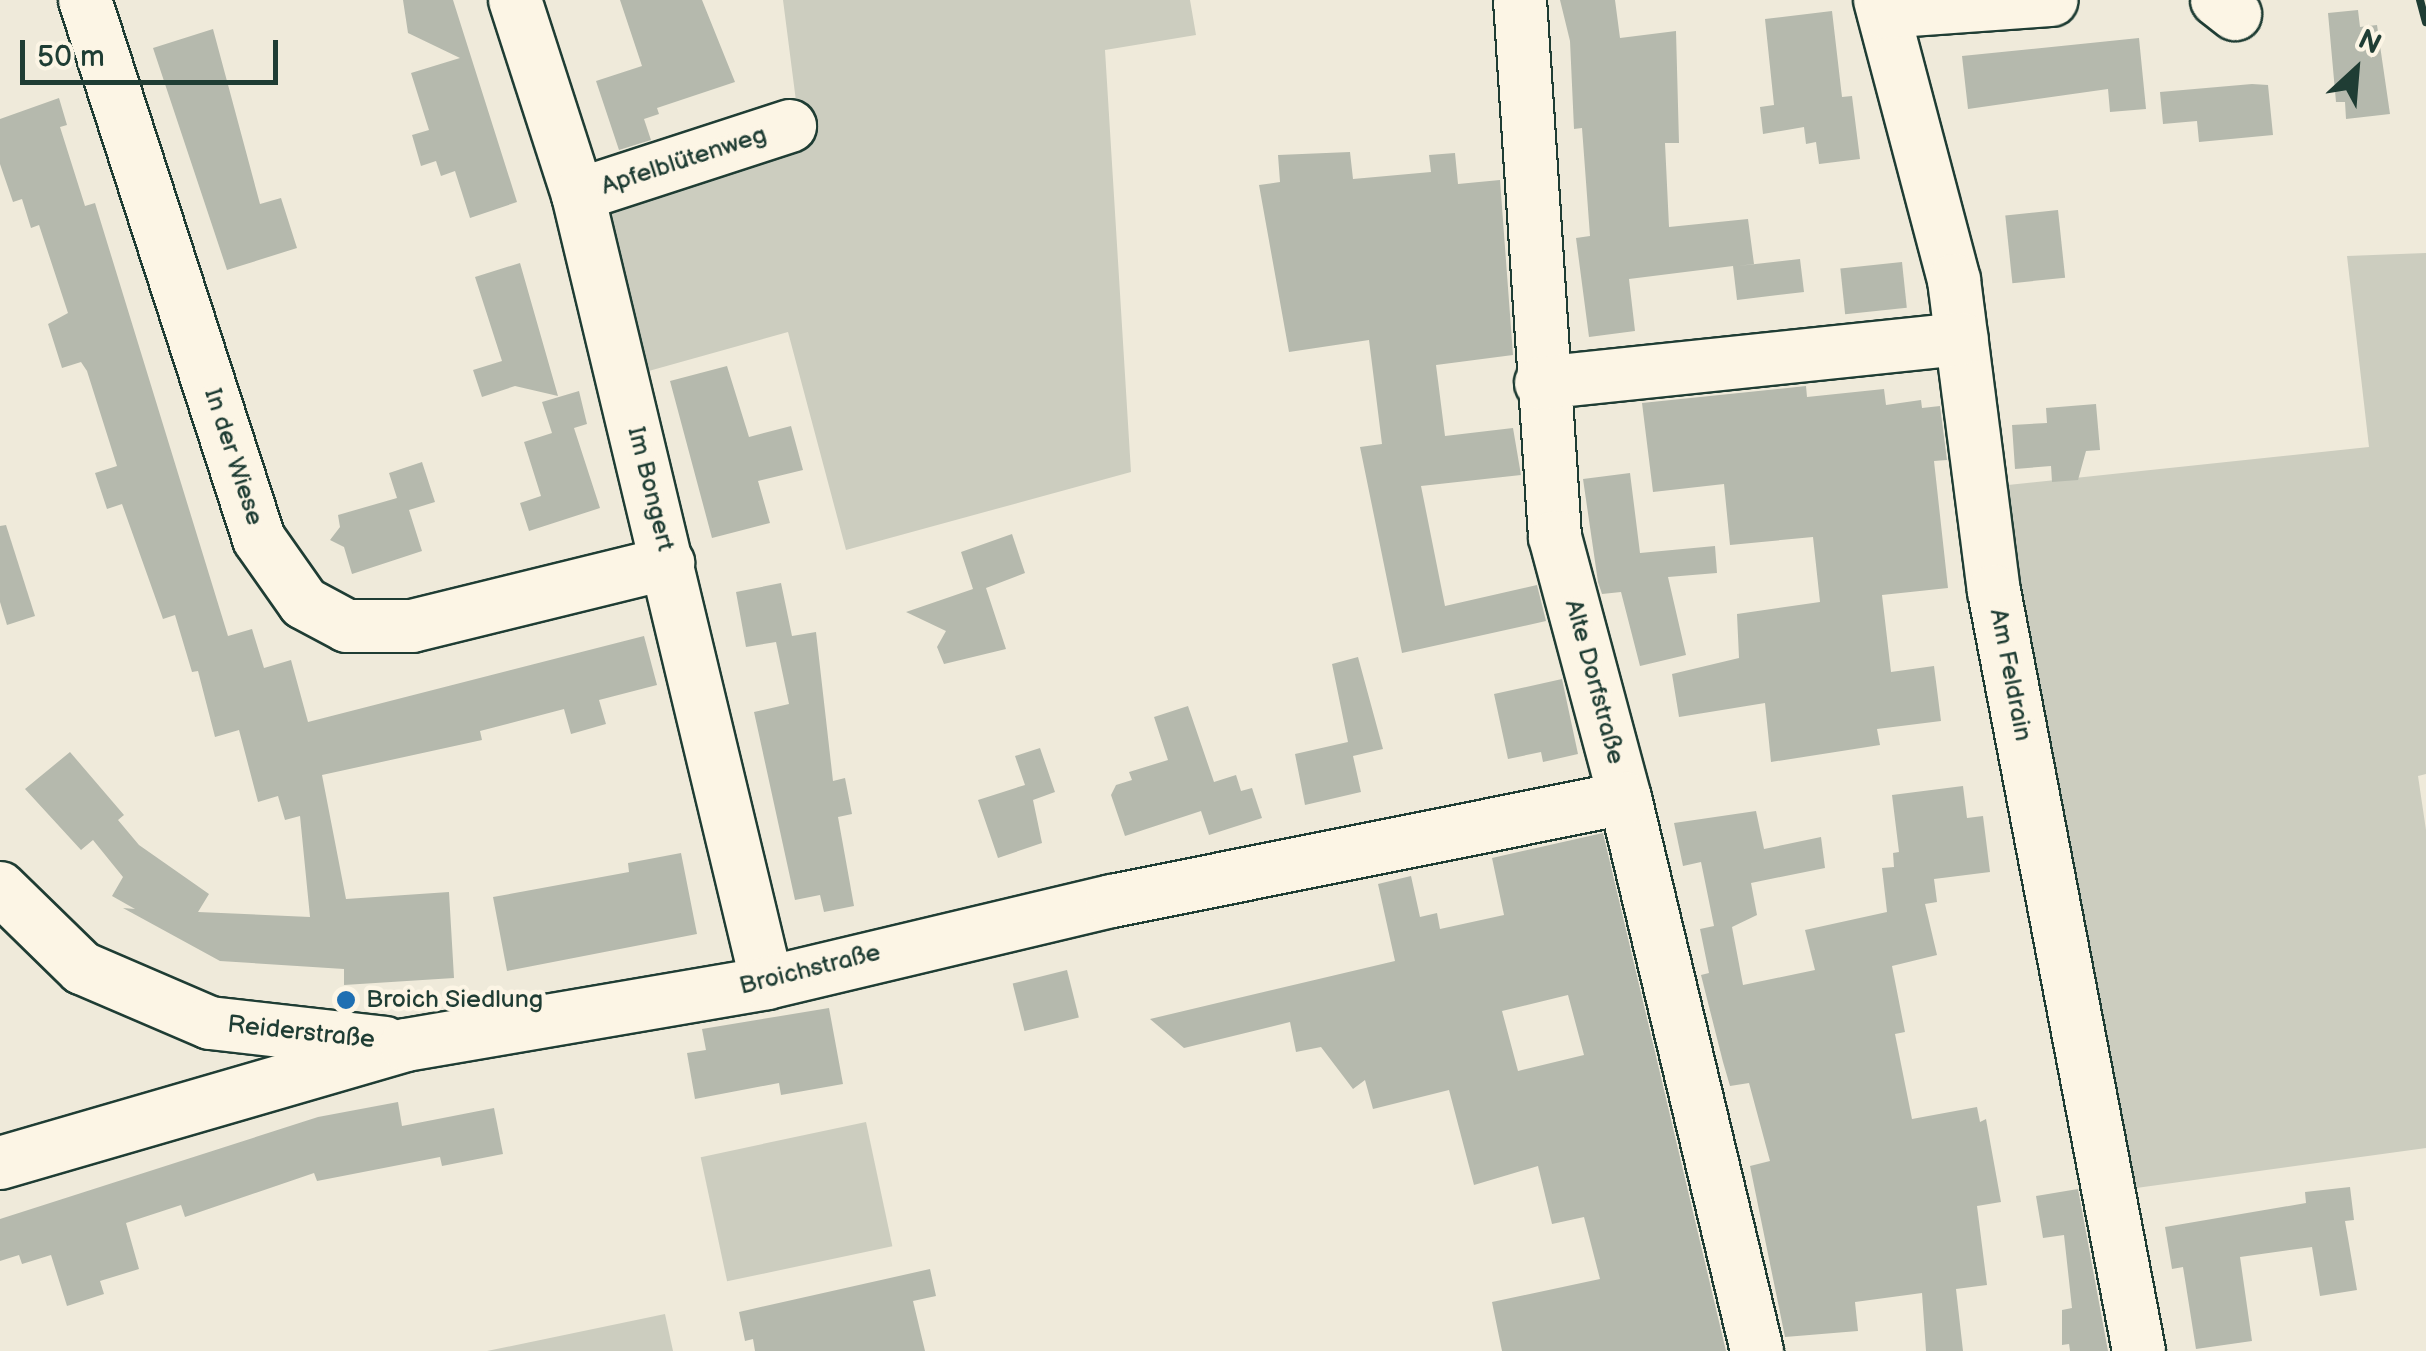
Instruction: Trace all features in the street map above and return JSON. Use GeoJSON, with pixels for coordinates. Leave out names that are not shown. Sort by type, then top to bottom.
{"type":"FeatureCollection","features":[{"type":"Feature","properties":{"kind":"street","name":"In der Wiese"},"geometry":{"type":"LineString","coordinates":[[85,0],[259,539],[304,603],[347,626],[412,626],[668,563]]}},
{"type":"Feature","properties":{"kind":"street","name":"Im Bongert"},"geometry":{"type":"LineString","coordinates":[[515,0],[578,195],[767,984]]}},
{"type":"Feature","properties":{"kind":"street","name":"Alte Dorfstraße"},"geometry":{"type":"LineString","coordinates":[[1520,0],[1541,383],[1555,537],[1625,798],[1756,1351]]}},
{"type":"Feature","properties":{"kind":"street"},"geometry":{"type":"LineString","coordinates":[[1882,6],[2052,0]]}},
{"type":"Feature","properties":{"kind":"street","name":"Am Feldrain"},"geometry":{"type":"LineString","coordinates":[[1882,6],[1954,280],[1994,591],[2139,1351]]}},
{"type":"Feature","properties":{"kind":"street","name":"Apfelblütenweg"},"geometry":{"type":"LineString","coordinates":[[578,195],[790,126]]}},
{"type":"Feature","properties":{"kind":"street"},"geometry":{"type":"LineString","coordinates":[[1541,383],[1962,340]]}},
{"type":"Feature","properties":{"kind":"street","name":"Broichstraße"},"geometry":{"type":"LineString","coordinates":[[0,1163],[406,1045],[767,984],[1112,901],[1625,798]]}},
{"type":"Feature","properties":{"kind":"street","name":"Reiderstraße"},"geometry":{"type":"LineString","coordinates":[[0,888],[82,968],[210,1023],[406,1045]]}},
{"type":"Feature","properties":{"kind":"shaded area"},"geometry":{"type":"Polygon","coordinates":[[[783,0],[1190,0],[1196,35],[1105,50],[1131,472],[846,550],[788,332],[638,374],[604,201],[801,140],[783,0]]]}},
{"type":"Feature","properties":{"kind":"shaded area"},"geometry":{"type":"Polygon","coordinates":[[[2426,253],[2426,774],[2418,776],[2426,830],[2426,1148],[2129,1189],[1989,487],[2369,447],[2347,256],[2426,253]]]}},
{"type":"Feature","properties":{"kind":"shaded area"},"geometry":{"type":"Polygon","coordinates":[[[866,1122],[892,1246],[727,1281],[701,1157],[866,1122]]]}},
{"type":"Feature","properties":{"kind":"shaded area"},"geometry":{"type":"Polygon","coordinates":[[[665,1314],[673,1351],[487,1351],[665,1314]]]}},
{"type":"Feature","properties":{"kind":"building"},"geometry":{"type":"Polygon","coordinates":[[[403,0],[453,0],[517,202],[470,218],[455,171],[441,176],[436,161],[421,166],[412,135],[429,130],[411,73],[460,58],[408,33],[403,0]]]}},
{"type":"Feature","properties":{"kind":"building"},"geometry":{"type":"Polygon","coordinates":[[[620,0],[702,0],[735,82],[657,108],[659,114],[644,119],[651,140],[619,150],[596,81],[642,66],[620,0]]]}},
{"type":"Feature","properties":{"kind":"building"},"geometry":{"type":"Polygon","coordinates":[[[1560,0],[1615,0],[1620,38],[1676,31],[1679,143],[1665,143],[1669,227],[1748,219],[1754,264],[1738,266],[1800,259],[1804,292],[1737,300],[1733,266],[1629,279],[1635,331],[1589,337],[1576,238],[1590,236],[1582,128],[1574,129],[1570,41],[1560,0]]]}},
{"type":"Feature","properties":{"kind":"building"},"geometry":{"type":"Polygon","coordinates":[[[2358,10],[2360,27],[2377,25],[2390,114],[2346,119],[2345,102],[2336,102],[2328,13],[2358,10]]]}},
{"type":"Feature","properties":{"kind":"building"},"geometry":{"type":"Polygon","coordinates":[[[1832,11],[1842,97],[1852,96],[1860,159],[1819,164],[1816,142],[1806,144],[1804,127],[1763,134],[1760,107],[1774,105],[1765,19],[1832,11]]]}},
{"type":"Feature","properties":{"kind":"building"},"geometry":{"type":"Polygon","coordinates":[[[213,29],[260,204],[281,198],[297,248],[227,270],[153,48],[213,29]]]}},
{"type":"Feature","properties":{"kind":"building"},"geometry":{"type":"Polygon","coordinates":[[[2139,38],[2146,109],[2110,112],[2108,89],[1968,109],[1962,56],[2139,38]]]}},
{"type":"Feature","properties":{"kind":"building"},"geometry":{"type":"Polygon","coordinates":[[[2268,85],[2273,135],[2199,142],[2197,121],[2163,124],[2160,92],[2268,85]]]}},
{"type":"Feature","properties":{"kind":"building"},"geometry":{"type":"Polygon","coordinates":[[[59,98],[67,125],[60,127],[85,206],[95,203],[228,636],[252,629],[264,668],[291,660],[308,722],[644,636],[657,685],[599,700],[606,724],[571,734],[564,709],[480,731],[482,740],[322,775],[346,899],[449,892],[454,978],[344,985],[344,969],[220,961],[123,908],[135,909],[112,896],[123,877],[93,840],[81,850],[25,789],[70,752],[124,815],[118,820],[139,845],[209,894],[198,912],[310,917],[300,816],[285,820],[278,796],[258,802],[239,730],[215,737],[198,671],[192,672],[175,615],[163,619],[122,504],[107,509],[95,473],[117,466],[87,371],[81,362],[62,368],[48,324],[68,313],[39,225],[31,228],[22,199],[13,202],[0,164],[0,119],[59,98]]]}},
{"type":"Feature","properties":{"kind":"building"},"geometry":{"type":"Polygon","coordinates":[[[1350,152],[1353,179],[1431,172],[1429,155],[1455,153],[1458,184],[1500,180],[1513,355],[1436,365],[1445,436],[1513,428],[1521,475],[1421,486],[1445,606],[1537,585],[1546,621],[1402,653],[1360,447],[1382,444],[1369,340],[1289,352],[1259,185],[1280,182],[1278,155],[1350,152]]]}},
{"type":"Feature","properties":{"kind":"building"},"geometry":{"type":"Polygon","coordinates":[[[2058,210],[2065,278],[2012,283],[2005,216],[2058,210]]]}},
{"type":"Feature","properties":{"kind":"building"},"geometry":{"type":"Polygon","coordinates":[[[1902,262],[1907,308],[1845,314],[1840,268],[1902,262]]]}},
{"type":"Feature","properties":{"kind":"building"},"geometry":{"type":"Polygon","coordinates":[[[520,263],[558,396],[515,386],[482,397],[473,370],[502,361],[475,277],[520,263]]]}},
{"type":"Feature","properties":{"kind":"building"},"geometry":{"type":"Polygon","coordinates":[[[727,366],[749,437],[791,426],[803,470],[758,481],[770,523],[712,538],[670,381],[727,366]]]}},
{"type":"Feature","properties":{"kind":"building"},"geometry":{"type":"Polygon","coordinates":[[[1806,386],[1807,397],[1884,389],[1886,405],[1921,400],[1922,408],[1940,406],[1947,460],[1934,461],[1948,588],[1882,595],[1891,672],[1934,666],[1941,721],[1877,729],[1880,745],[1771,762],[1765,703],[1679,717],[1672,674],[1739,658],[1737,614],[1820,602],[1813,537],[1730,545],[1724,484],[1653,492],[1642,403],[1806,386]]]}},
{"type":"Feature","properties":{"kind":"building"},"geometry":{"type":"Polygon","coordinates":[[[579,391],[587,424],[574,428],[600,508],[529,531],[520,503],[541,496],[524,442],[552,433],[542,402],[579,391]]]}},
{"type":"Feature","properties":{"kind":"building"},"geometry":{"type":"Polygon","coordinates":[[[2096,404],[2100,450],[2086,451],[2078,480],[2052,482],[2051,466],[2015,469],[2012,425],[2047,423],[2046,408],[2096,404]]]}},
{"type":"Feature","properties":{"kind":"building"},"geometry":{"type":"Polygon","coordinates":[[[422,462],[435,502],[409,510],[422,551],[352,574],[344,547],[330,540],[340,527],[338,515],[397,498],[389,473],[422,462]]]}},
{"type":"Feature","properties":{"kind":"building"},"geometry":{"type":"Polygon","coordinates":[[[1630,473],[1640,553],[1715,546],[1717,573],[1668,577],[1686,655],[1640,666],[1621,592],[1602,594],[1598,582],[1583,479],[1630,473]]]}},
{"type":"Feature","properties":{"kind":"building"},"geometry":{"type":"Polygon","coordinates":[[[6,525],[35,616],[7,625],[0,602],[0,526],[6,525]]]}},
{"type":"Feature","properties":{"kind":"building"},"geometry":{"type":"Polygon","coordinates":[[[1012,534],[1025,573],[986,588],[1006,649],[944,664],[937,647],[946,631],[906,612],[973,589],[961,552],[1012,534]]]}},
{"type":"Feature","properties":{"kind":"building"},"geometry":{"type":"Polygon","coordinates":[[[781,583],[792,636],[816,632],[833,781],[845,778],[852,814],[838,817],[854,906],[824,912],[820,895],[795,900],[754,712],[789,704],[776,642],[746,647],[736,592],[781,583]]]}},
{"type":"Feature","properties":{"kind":"building"},"geometry":{"type":"Polygon","coordinates":[[[1358,657],[1383,749],[1353,756],[1361,792],[1305,805],[1295,754],[1348,742],[1332,664],[1358,657]]]}},
{"type":"Feature","properties":{"kind":"building"},"geometry":{"type":"Polygon","coordinates":[[[1562,679],[1578,754],[1543,762],[1541,752],[1508,759],[1494,694],[1562,679]]]}},
{"type":"Feature","properties":{"kind":"building"},"geometry":{"type":"Polygon","coordinates":[[[1188,706],[1214,782],[1236,775],[1241,791],[1252,788],[1262,818],[1209,835],[1201,811],[1125,836],[1111,795],[1116,785],[1132,780],[1129,772],[1168,760],[1154,717],[1188,706]]]}},
{"type":"Feature","properties":{"kind":"building"},"geometry":{"type":"Polygon","coordinates":[[[1040,748],[1055,792],[1033,800],[1042,843],[998,858],[978,800],[1025,785],[1015,756],[1040,748]]]}},
{"type":"Feature","properties":{"kind":"building"},"geometry":{"type":"Polygon","coordinates":[[[1963,786],[1967,818],[1983,816],[1990,872],[1934,879],[1937,902],[1925,904],[1937,955],[1892,966],[1905,1032],[1895,1034],[1912,1119],[1977,1107],[1980,1122],[1986,1119],[2001,1202],[1977,1206],[1987,1285],[1956,1289],[1963,1351],[1926,1351],[1922,1293],[1855,1302],[1858,1331],[1785,1337],[1750,1166],[1770,1161],[1749,1083],[1730,1086],[1723,1062],[1701,975],[1709,973],[1700,929],[1714,926],[1701,862],[1683,866],[1674,823],[1756,811],[1764,849],[1821,837],[1825,868],[1751,883],[1757,915],[1732,927],[1743,985],[1815,970],[1805,930],[1887,912],[1882,868],[1894,867],[1893,853],[1899,852],[1892,795],[1963,786]]]}},
{"type":"Feature","properties":{"kind":"building"},"geometry":{"type":"Polygon","coordinates":[[[1603,833],[1726,1351],[1502,1351],[1492,1302],[1600,1279],[1584,1217],[1552,1224],[1538,1166],[1474,1185],[1449,1090],[1373,1109],[1365,1080],[1353,1089],[1321,1047],[1296,1052],[1290,1022],[1184,1048],[1150,1019],[1395,961],[1378,884],[1411,876],[1420,917],[1437,913],[1440,929],[1504,915],[1492,858],[1603,833]],[[1568,995],[1502,1011],[1518,1071],[1584,1055],[1568,995]]]}},
{"type":"Feature","properties":{"kind":"building"},"geometry":{"type":"Polygon","coordinates":[[[681,853],[697,934],[507,971],[493,897],[629,872],[628,863],[681,853]]]}},
{"type":"Feature","properties":{"kind":"building"},"geometry":{"type":"Polygon","coordinates":[[[1067,970],[1079,1018],[1025,1031],[1013,984],[1067,970]]]}},
{"type":"Feature","properties":{"kind":"building"},"geometry":{"type":"Polygon","coordinates":[[[829,1008],[843,1084],[781,1095],[779,1083],[695,1099],[687,1053],[706,1050],[702,1029],[829,1008]]]}},
{"type":"Feature","properties":{"kind":"building"},"geometry":{"type":"Polygon","coordinates":[[[398,1102],[402,1126],[494,1108],[503,1154],[442,1166],[440,1157],[317,1181],[314,1173],[185,1217],[181,1205],[126,1223],[139,1269],[100,1281],[104,1294],[67,1306],[51,1255],[22,1264],[19,1255],[0,1261],[0,1219],[318,1117],[398,1102]]]}},
{"type":"Feature","properties":{"kind":"building"},"geometry":{"type":"Polygon","coordinates":[[[2350,1187],[2354,1220],[2345,1221],[2357,1290],[2320,1296],[2312,1247],[2240,1257],[2252,1341],[2196,1349],[2183,1267],[2172,1269],[2165,1227],[2306,1203],[2305,1192],[2350,1187]]]}},
{"type":"Feature","properties":{"kind":"building"},"geometry":{"type":"Polygon","coordinates":[[[2078,1189],[2108,1351],[2070,1351],[2069,1344],[2062,1345],[2062,1310],[2072,1308],[2064,1235],[2043,1238],[2036,1196],[2078,1189]]]}},
{"type":"Feature","properties":{"kind":"building"},"geometry":{"type":"Polygon","coordinates":[[[930,1269],[936,1296],[913,1301],[925,1351],[755,1351],[753,1339],[745,1341],[739,1312],[930,1269]]]}},
{"type":"Feature","properties":{"kind":"railway"},"geometry":{"type":"LineString","coordinates":[[2420,0],[2426,22]]}},
{"type":"Feature","properties":{"kind":"place","name":"Broich Siedlung"},"geometry":{"type":"Point","coordinates":[346,1000]}}]}
